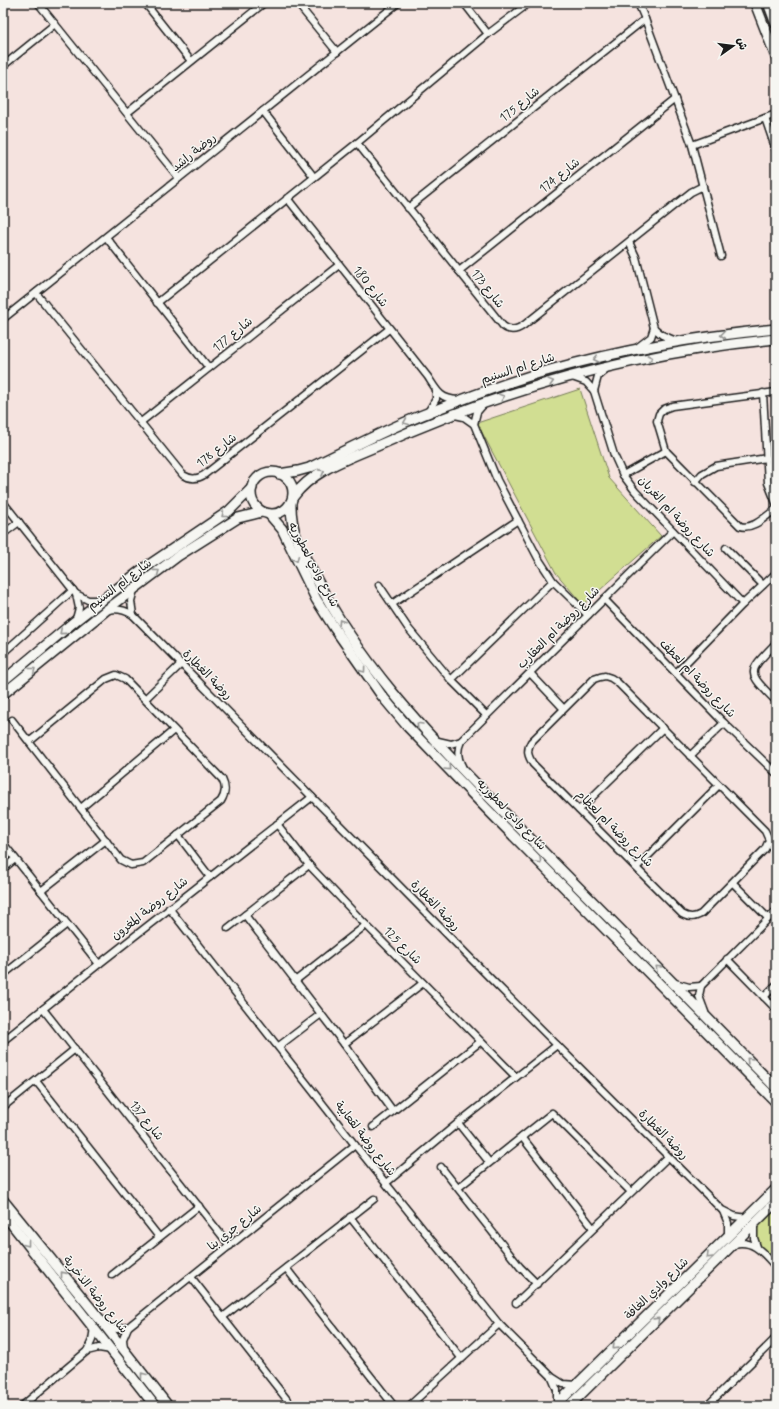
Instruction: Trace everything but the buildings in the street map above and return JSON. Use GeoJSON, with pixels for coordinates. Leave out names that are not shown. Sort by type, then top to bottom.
{"type":"FeatureCollection","features":[{"type":"Feature","properties":{"kind":"street"},"geometry":{"type":"LineString","coordinates":[[38,3],[179,178]]}},
{"type":"Feature","properties":{"kind":"street"},"geometry":{"type":"LineString","coordinates":[[145,3],[191,61]]}},
{"type":"Feature","properties":{"kind":"street"},"geometry":{"type":"LineString","coordinates":[[251,3],[256,9]]}},
{"type":"Feature","properties":{"kind":"street"},"geometry":{"type":"LineString","coordinates":[[127,113],[264,3]]}},
{"type":"Feature","properties":{"kind":"street"},"geometry":{"type":"LineString","coordinates":[[297,3],[337,52]]}},
{"type":"Feature","properties":{"kind":"street","name":"روضة راشد"},"geometry":{"type":"LineString","coordinates":[[3,319],[398,3]]}},
{"type":"Feature","properties":{"kind":"street"},"geometry":{"type":"LineString","coordinates":[[464,3],[488,34]]}},
{"type":"Feature","properties":{"kind":"street"},"geometry":{"type":"LineString","coordinates":[[157,303],[357,143],[488,34],[529,3]]}},
{"type":"Feature","properties":{"kind":"street"},"geometry":{"type":"LineString","coordinates":[[638,3],[692,145],[721,256]]}},
{"type":"Feature","properties":{"kind":"street"},"geometry":{"type":"LineString","coordinates":[[755,3],[776,57]]}},
{"type":"Feature","properties":{"kind":"street"},"geometry":{"type":"LineString","coordinates":[[768,3],[776,24]]}},
{"type":"Feature","properties":{"kind":"street","name":"شارع 175"},"geometry":{"type":"LineString","coordinates":[[408,208],[645,19]]}},
{"type":"Feature","properties":{"kind":"street"},"geometry":{"type":"LineString","coordinates":[[3,66],[55,24]]}},
{"type":"Feature","properties":{"kind":"street","name":"شارع 174"},"geometry":{"type":"LineString","coordinates":[[459,271],[675,99]]}},
{"type":"Feature","properties":{"kind":"street"},"geometry":{"type":"LineString","coordinates":[[263,111],[314,177]]}},
{"type":"Feature","properties":{"kind":"street"},"geometry":{"type":"LineString","coordinates":[[692,145],[776,114]]}},
{"type":"Feature","properties":{"kind":"street"},"geometry":{"type":"LineString","coordinates":[[765,118],[776,150]]}},
{"type":"Feature","properties":{"kind":"street","name":"شارع 173"},"geometry":{"type":"LineString","coordinates":[[357,143],[503,326],[513,330],[524,325],[691,192],[703,186]]}},
{"type":"Feature","properties":{"kind":"street","name":"شارع 180"},"geometry":{"type":"LineString","coordinates":[[287,198],[428,377],[436,390],[444,397],[461,400]]}},
{"type":"Feature","properties":{"kind":"street"},"geometry":{"type":"LineString","coordinates":[[106,237],[209,368]]}},
{"type":"Feature","properties":{"kind":"street"},"geometry":{"type":"LineString","coordinates":[[629,242],[636,256],[654,328],[653,334],[648,340],[632,350]]}},
{"type":"Feature","properties":{"kind":"street","name":"شارع 177"},"geometry":{"type":"LineString","coordinates":[[141,422],[339,265]]}},
{"type":"Feature","properties":{"kind":"street","name":"شارع 178"},"geometry":{"type":"LineString","coordinates":[[36,293],[183,475],[188,478],[199,478],[389,329]]}},
{"type":"Feature","properties":{"kind":"street"},"geometry":{"type":"LineString","coordinates":[[654,328],[662,335],[678,341]]}},
{"type":"Feature","properties":{"kind":"street","name":"شارع ام السنيم"},"geometry":{"type":"LineString","coordinates":[[279,474],[309,468],[428,412],[550,370],[632,350],[678,341],[776,329]]}},
{"type":"Feature","properties":{"kind":"street","name":"شارع ام السنيم"},"geometry":{"type":"LineString","coordinates":[[292,499],[303,485],[322,471],[408,432],[531,387],[666,354],[708,347],[776,339]]}},
{"type":"Feature","properties":{"kind":"street"},"geometry":{"type":"LineString","coordinates":[[594,391],[598,376],[609,367]]}},
{"type":"Feature","properties":{"kind":"street"},"geometry":{"type":"LineString","coordinates":[[571,377],[586,382],[594,391]]}},
{"type":"Feature","properties":{"kind":"street"},"geometry":{"type":"LineString","coordinates":[[428,412],[436,399],[436,390]]}},
{"type":"Feature","properties":{"kind":"street","name":"شارع روضة ام الغربان"},"geometry":{"type":"LineString","coordinates":[[594,391],[614,455],[623,475],[635,491],[744,604]]}},
{"type":"Feature","properties":{"kind":"street"},"geometry":{"type":"LineString","coordinates":[[776,392],[672,406],[664,409],[659,414],[657,421],[666,451],[740,526],[745,528],[754,525],[776,509]]}},
{"type":"Feature","properties":{"kind":"street"},"geometry":{"type":"LineString","coordinates":[[763,393],[768,483],[776,502]]}},
{"type":"Feature","properties":{"kind":"street"},"geometry":{"type":"LineString","coordinates":[[474,424],[477,412],[485,403]]}},
{"type":"Feature","properties":{"kind":"street"},"geometry":{"type":"LineString","coordinates":[[452,415],[464,417],[474,424],[497,480],[538,558],[553,581],[588,615]]}},
{"type":"Feature","properties":{"kind":"street"},"geometry":{"type":"LineString","coordinates":[[623,475],[666,451]]}},
{"type":"Feature","properties":{"kind":"street"},"geometry":{"type":"LineString","coordinates":[[695,482],[702,474],[716,466],[767,458]]}},
{"type":"Feature","properties":{"kind":"street"},"geometry":{"type":"LineString","coordinates":[[272,473],[279,474],[289,482],[292,489],[292,499],[287,508],[282,512],[275,514],[265,513],[256,507],[253,502],[251,495],[252,488],[260,477],[272,473]]}},
{"type":"Feature","properties":{"kind":"street","name":"شارع ام السنيم"},"geometry":{"type":"LineString","coordinates":[[3,681],[140,571],[224,515],[252,488]]}},
{"type":"Feature","properties":{"kind":"street","name":"شارع وادي لعطوريه"},"geometry":{"type":"LineString","coordinates":[[292,499],[292,525],[296,538],[324,595],[358,649],[385,685],[431,738],[776,1088]]}},
{"type":"Feature","properties":{"kind":"street"},"geometry":{"type":"LineString","coordinates":[[3,502],[75,592],[88,600],[102,600]]}},
{"type":"Feature","properties":{"kind":"street","name":"شارع ام السنيم"},"geometry":{"type":"LineString","coordinates":[[3,694],[135,587],[178,556],[224,526],[246,515],[265,513]]}},
{"type":"Feature","properties":{"kind":"street","name":"شارع وادي لعطوريه"},"geometry":{"type":"LineString","coordinates":[[265,513],[282,529],[316,599],[335,629],[382,696],[402,720],[486,808],[776,1102]]}},
{"type":"Feature","properties":{"kind":"street"},"geometry":{"type":"LineString","coordinates":[[392,604],[518,520]]}},
{"type":"Feature","properties":{"kind":"street"},"geometry":{"type":"LineString","coordinates":[[3,534],[19,522]]}},
{"type":"Feature","properties":{"kind":"street","name":"شارع روضة ام العقارب"},"geometry":{"type":"LineString","coordinates":[[461,741],[673,531]]}},
{"type":"Feature","properties":{"kind":"street"},"geometry":{"type":"LineString","coordinates":[[726,548],[763,585]]}},
{"type":"Feature","properties":{"kind":"street"},"geometry":{"type":"LineString","coordinates":[[676,673],[776,573]]}},
{"type":"Feature","properties":{"kind":"street"},"geometry":{"type":"LineString","coordinates":[[451,680],[553,581]]}},
{"type":"Feature","properties":{"kind":"street"},"geometry":{"type":"LineString","coordinates":[[379,585],[408,628],[451,680],[486,716]]}},
{"type":"Feature","properties":{"kind":"street"},"geometry":{"type":"LineString","coordinates":[[133,615],[131,601],[135,587]]}},
{"type":"Feature","properties":{"kind":"street"},"geometry":{"type":"LineString","coordinates":[[75,592],[79,608],[76,621]]}},
{"type":"Feature","properties":{"kind":"street"},"geometry":{"type":"LineString","coordinates":[[3,652],[75,592]]}},
{"type":"Feature","properties":{"kind":"street","name":"شارع روضة ام لعطف"},"geometry":{"type":"LineString","coordinates":[[604,599],[724,723],[776,773]]}},
{"type":"Feature","properties":{"kind":"street","name":"روضة الغطارة"},"geometry":{"type":"LineString","coordinates":[[105,611],[119,609],[133,615],[668,1157],[722,1210],[750,1221]]}},
{"type":"Feature","properties":{"kind":"street"},"geometry":{"type":"LineString","coordinates":[[776,643],[757,663],[753,673],[759,684],[776,701]]}},
{"type":"Feature","properties":{"kind":"street"},"geometry":{"type":"LineString","coordinates":[[144,700],[181,664]]}},
{"type":"Feature","properties":{"kind":"street"},"geometry":{"type":"LineString","coordinates":[[530,673],[563,708]]}},
{"type":"Feature","properties":{"kind":"street"},"geometry":{"type":"LineString","coordinates":[[12,720],[29,742],[106,840],[121,860],[131,865],[143,862],[178,835],[221,801],[226,790],[222,779],[125,679],[116,675],[106,679],[29,742]]}},
{"type":"Feature","properties":{"kind":"street","name":"شارع روضة ام لعظام"},"geometry":{"type":"LineString","coordinates":[[600,676],[611,678],[617,682],[765,831],[769,840],[765,849],[702,914],[697,917],[687,917],[682,914],[533,764],[527,752],[530,742],[563,708],[600,676]]}},
{"type":"Feature","properties":{"kind":"street"},"geometry":{"type":"LineString","coordinates":[[690,756],[724,723]]}},
{"type":"Feature","properties":{"kind":"street"},"geometry":{"type":"LineString","coordinates":[[579,810],[662,728]]}},
{"type":"Feature","properties":{"kind":"street"},"geometry":{"type":"LineString","coordinates":[[81,808],[174,730]]}},
{"type":"Feature","properties":{"kind":"street"},"geometry":{"type":"LineString","coordinates":[[431,738],[446,744],[455,744],[461,741]]}},
{"type":"Feature","properties":{"kind":"street"},"geometry":{"type":"LineString","coordinates":[[461,741],[458,748],[458,757],[465,773]]}},
{"type":"Feature","properties":{"kind":"street"},"geometry":{"type":"LineString","coordinates":[[637,867],[719,785]]}},
{"type":"Feature","properties":{"kind":"street","name":"شارع روضة المغرون"},"geometry":{"type":"LineString","coordinates":[[3,1040],[312,797]]}},
{"type":"Feature","properties":{"kind":"street","name":"شارع 125"},"geometry":{"type":"LineString","coordinates":[[277,824],[309,865],[480,1042],[516,1077]]}},
{"type":"Feature","properties":{"kind":"street"},"geometry":{"type":"LineString","coordinates":[[178,835],[210,877]]}},
{"type":"Feature","properties":{"kind":"street"},"geometry":{"type":"LineString","coordinates":[[41,891],[106,840]]}},
{"type":"Feature","properties":{"kind":"street"},"geometry":{"type":"LineString","coordinates":[[3,843],[99,964]]}},
{"type":"Feature","properties":{"kind":"street"},"geometry":{"type":"LineString","coordinates":[[3,869],[15,859]]}},
{"type":"Feature","properties":{"kind":"street"},"geometry":{"type":"LineString","coordinates":[[228,928],[309,865]]}},
{"type":"Feature","properties":{"kind":"street"},"geometry":{"type":"LineString","coordinates":[[733,883],[768,918]]}},
{"type":"Feature","properties":{"kind":"street","name":"شارع روضة لقعابية"},"geometry":{"type":"LineString","coordinates":[[170,908],[355,1145],[499,1324],[552,1377],[563,1384],[577,1385]]}},
{"type":"Feature","properties":{"kind":"street"},"geometry":{"type":"LineString","coordinates":[[707,1018],[700,1002],[699,992],[701,986],[776,910]]}},
{"type":"Feature","properties":{"kind":"street"},"geometry":{"type":"LineString","coordinates":[[245,915],[344,1044],[393,1111]]}},
{"type":"Feature","properties":{"kind":"street"},"geometry":{"type":"LineString","coordinates":[[3,975],[67,924]]}},
{"type":"Feature","properties":{"kind":"street"},"geometry":{"type":"LineString","coordinates":[[295,981],[366,925]]}},
{"type":"Feature","properties":{"kind":"street"},"geometry":{"type":"LineString","coordinates":[[727,959],[776,1009]]}},
{"type":"Feature","properties":{"kind":"street"},"geometry":{"type":"LineString","coordinates":[[671,981],[684,986],[701,986]]}},
{"type":"Feature","properties":{"kind":"street"},"geometry":{"type":"LineString","coordinates":[[344,1044],[424,983]]}},
{"type":"Feature","properties":{"kind":"street"},"geometry":{"type":"LineString","coordinates":[[764,996],[776,985]]}},
{"type":"Feature","properties":{"kind":"street","name":"شارع 137"},"geometry":{"type":"LineString","coordinates":[[43,1010],[230,1246]]}},
{"type":"Feature","properties":{"kind":"street"},"geometry":{"type":"LineString","coordinates":[[279,1046],[320,1014]]}},
{"type":"Feature","properties":{"kind":"street"},"geometry":{"type":"LineString","coordinates":[[373,1127],[480,1042]]}},
{"type":"Feature","properties":{"kind":"street"},"geometry":{"type":"LineString","coordinates":[[386,1183],[458,1123],[557,1045]]}},
{"type":"Feature","properties":{"kind":"street"},"geometry":{"type":"LineString","coordinates":[[3,1107],[75,1049]]}},
{"type":"Feature","properties":{"kind":"street"},"geometry":{"type":"LineString","coordinates":[[36,1081],[159,1237]]}},
{"type":"Feature","properties":{"kind":"street"},"geometry":{"type":"LineString","coordinates":[[458,1188],[552,1113],[631,1192]]}},
{"type":"Feature","properties":{"kind":"street"},"geometry":{"type":"LineString","coordinates":[[458,1123],[489,1162]]}},
{"type":"Feature","properties":{"kind":"street"},"geometry":{"type":"LineString","coordinates":[[522,1137],[594,1228]]}},
{"type":"Feature","properties":{"kind":"street","name":"شارع جري بنا"},"geometry":{"type":"LineString","coordinates":[[128,1327],[355,1145]]}},
{"type":"Feature","properties":{"kind":"street"},"geometry":{"type":"LineString","coordinates":[[516,1303],[668,1157]]}},
{"type":"Feature","properties":{"kind":"street"},"geometry":{"type":"LineString","coordinates":[[441,1167],[520,1267],[536,1284]]}},
{"type":"Feature","properties":{"kind":"street","name":"شارع وادي الغافة"},"geometry":{"type":"LineString","coordinates":[[569,1406],[731,1241],[750,1221],[776,1189]]}},
{"type":"Feature","properties":{"kind":"street"},"geometry":{"type":"LineString","coordinates":[[223,1317],[374,1199]]}},
{"type":"Feature","properties":{"kind":"street","name":"شارع روضة الذخرية"},"geometry":{"type":"LineString","coordinates":[[3,1200],[168,1406]]}},
{"type":"Feature","properties":{"kind":"street","name":"شارع وادي الغافة"},"geometry":{"type":"LineString","coordinates":[[750,1221],[776,1202]]}},
{"type":"Feature","properties":{"kind":"street"},"geometry":{"type":"LineString","coordinates":[[112,1274],[199,1206]]}},
{"type":"Feature","properties":{"kind":"street","name":"روضة الغطارة"},"geometry":{"type":"LineString","coordinates":[[722,1210],[728,1223],[731,1241]]}},
{"type":"Feature","properties":{"kind":"street","name":"شارع روضة الذخرية"},"geometry":{"type":"LineString","coordinates":[[3,1213],[155,1406]]}},
{"type":"Feature","properties":{"kind":"street"},"geometry":{"type":"LineString","coordinates":[[350,1217],[462,1359]]}},
{"type":"Feature","properties":{"kind":"street"},"geometry":{"type":"LineString","coordinates":[[750,1221],[757,1247]]}},
{"type":"Feature","properties":{"kind":"street"},"geometry":{"type":"LineString","coordinates":[[731,1241],[746,1243],[757,1247],[776,1266]]}},
{"type":"Feature","properties":{"kind":"street","name":"شارع وادي الغافة"},"geometry":{"type":"LineString","coordinates":[[556,1405],[731,1241]]}},
{"type":"Feature","properties":{"kind":"street"},"geometry":{"type":"LineString","coordinates":[[286,1268],[394,1406]]}},
{"type":"Feature","properties":{"kind":"street"},"geometry":{"type":"LineString","coordinates":[[191,1277],[292,1406]]}},
{"type":"Feature","properties":{"kind":"street"},"geometry":{"type":"LineString","coordinates":[[410,1406],[499,1324]]}},
{"type":"Feature","properties":{"kind":"street"},"geometry":{"type":"LineString","coordinates":[[106,1327],[117,1329],[128,1327]]}},
{"type":"Feature","properties":{"kind":"street"},"geometry":{"type":"LineString","coordinates":[[125,1352],[123,1339],[128,1327]]}},
{"type":"Feature","properties":{"kind":"street"},"geometry":{"type":"LineString","coordinates":[[26,1405],[87,1351],[92,1340],[94,1328]]}},
{"type":"Feature","properties":{"kind":"street"},"geometry":{"type":"LineString","coordinates":[[707,1406],[776,1338]]}},
{"type":"Feature","properties":{"kind":"street"},"geometry":{"type":"LineString","coordinates":[[87,1351],[99,1348],[111,1350]]}},
{"type":"Feature","properties":{"kind":"street"},"geometry":{"type":"LineString","coordinates":[[552,1377],[557,1390],[556,1405]]}},
{"type":"Feature","properties":{"kind":"green space"},"geometry":{"type":"Polygon","coordinates":[[[580,389],[609,478],[661,536],[583,605],[556,573],[477,423],[580,389]]]}},
{"type":"Feature","properties":{"kind":"green space"},"geometry":{"type":"Polygon","coordinates":[[[776,1205],[776,1263],[758,1242],[756,1231],[757,1226],[776,1205]]]}}]}
